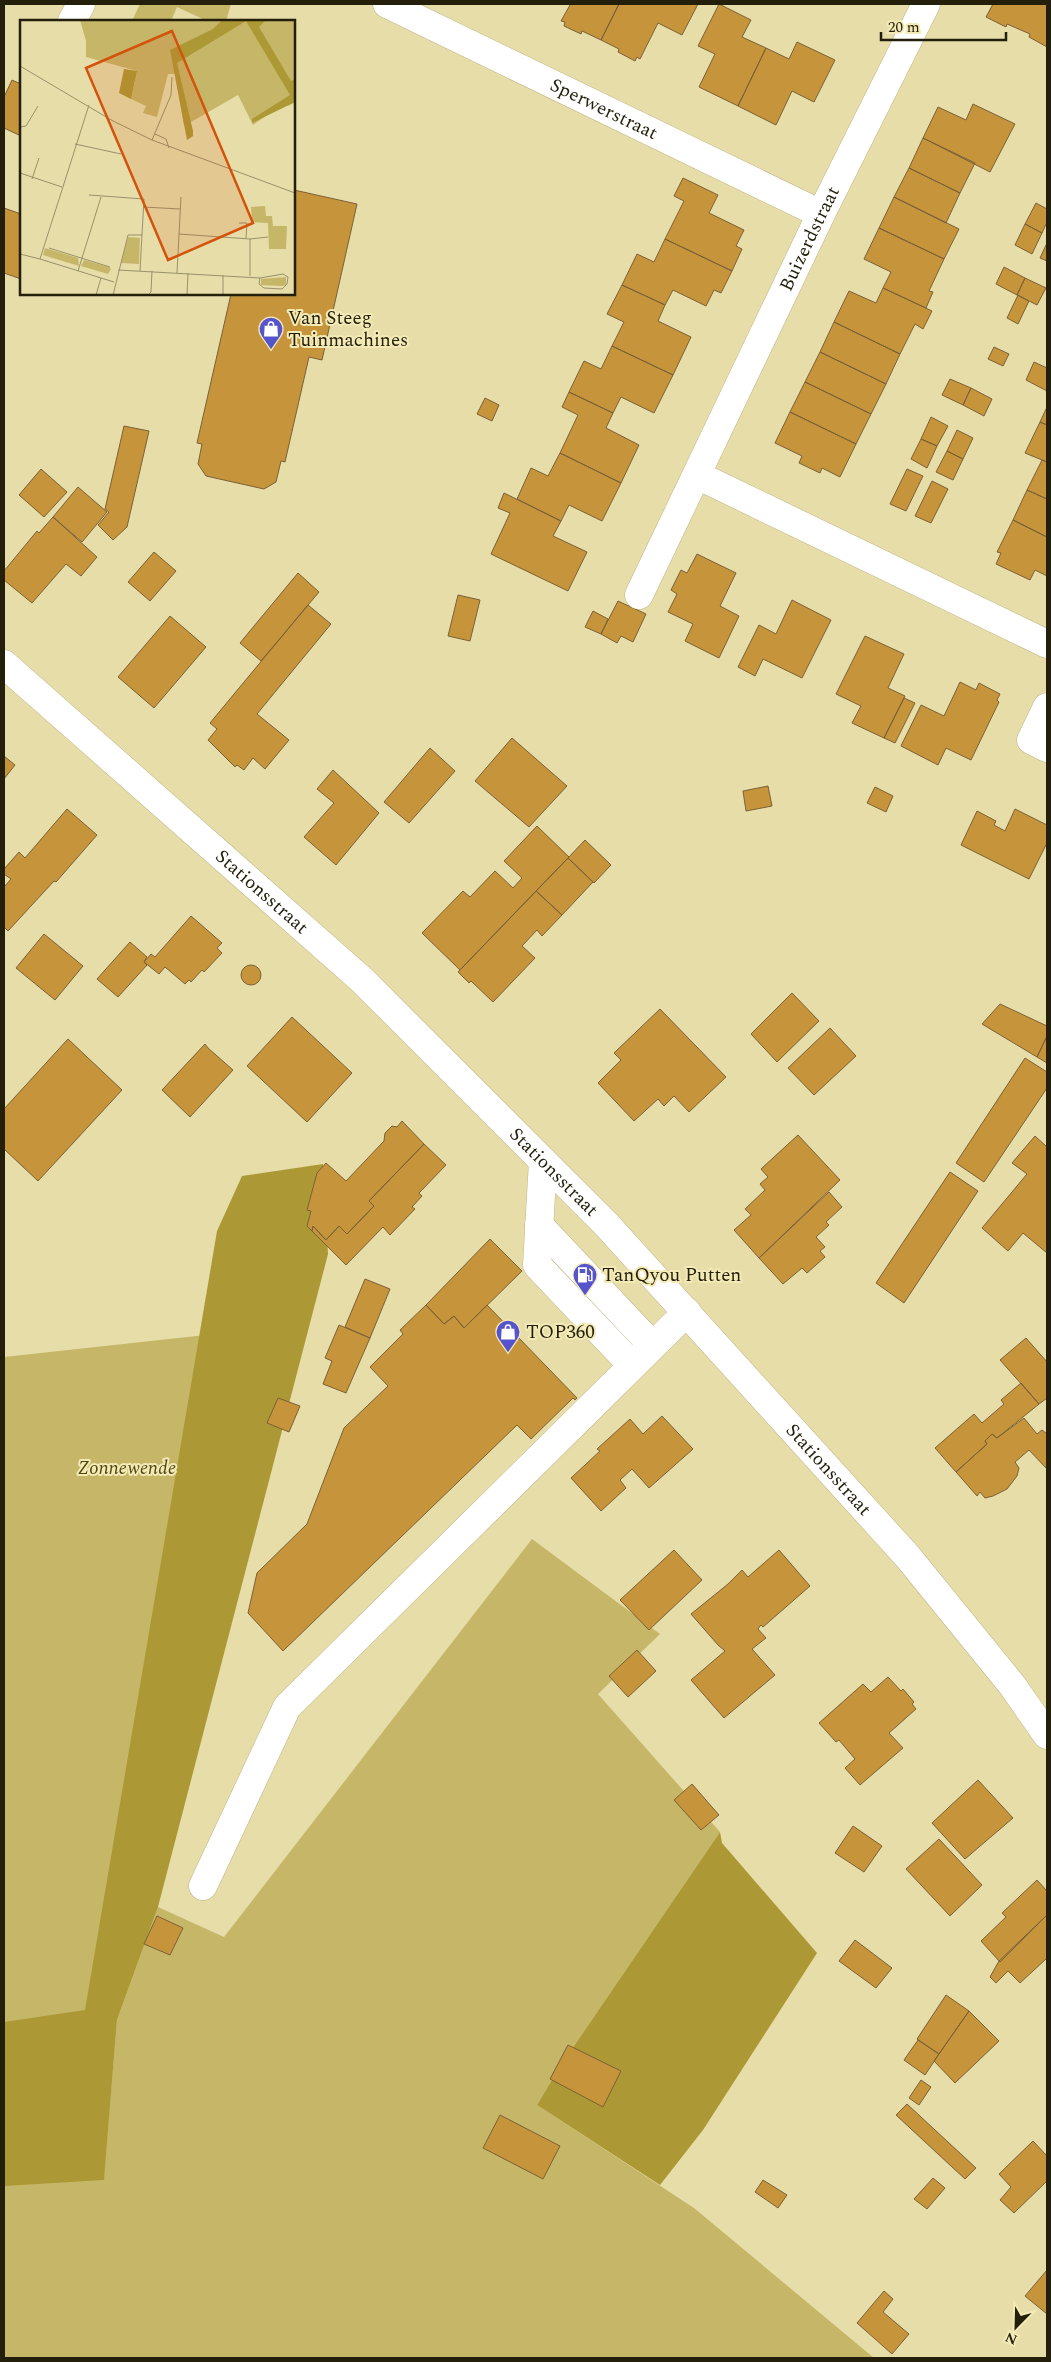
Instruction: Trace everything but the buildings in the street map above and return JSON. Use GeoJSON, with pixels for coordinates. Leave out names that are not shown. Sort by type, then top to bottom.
{"type":"FeatureCollection","features":[{"type":"Feature","properties":{"kind":"street"},"geometry":{"type":"LineString","coordinates":[[73,20],[81,4]]}},
{"type":"Feature","properties":{"kind":"street","name":"Sperwerstraat"},"geometry":{"type":"LineString","coordinates":[[387,4],[821,214]]}},
{"type":"Feature","properties":{"kind":"street","name":"Buizerdstraat"},"geometry":{"type":"LineString","coordinates":[[639,595],[698,475],[821,214],[926,4]]}},
{"type":"Feature","properties":{"kind":"street"},"geometry":{"type":"LineString","coordinates":[[698,475],[1047,644]]}},
{"type":"Feature","properties":{"kind":"street","name":"Stationsstraat"},"geometry":{"type":"LineString","coordinates":[[4,664],[362,980],[606,1224],[908,1557],[1012,1685],[1047,1735]]}},
{"type":"Feature","properties":{"kind":"street"},"geometry":{"type":"LineString","coordinates":[[1039,744],[1047,707]]}},
{"type":"Feature","properties":{"kind":"street"},"geometry":{"type":"LineString","coordinates":[[542,1161],[537,1265],[632,1365]]}},
{"type":"Feature","properties":{"kind":"street"},"geometry":{"type":"LineString","coordinates":[[539,1225],[652,1345]]}},
{"type":"Feature","properties":{"kind":"street"},"geometry":{"type":"LineString","coordinates":[[203,1886],[287,1707],[687,1312]]}},
{"type":"Feature","properties":{"kind":"green space"},"geometry":{"type":"Polygon","coordinates":[[[140,4],[231,4],[226,20],[205,20],[177,7],[171,20],[132,20],[140,4]]]}},
{"type":"Feature","properties":{"kind":"green space","name":"Zonnewende"},"geometry":{"type":"Polygon","coordinates":[[[287,1326],[109,2017],[104,2176],[117,2020],[158,1907],[224,1937],[532,1539],[660,1634],[598,1694],[720,1832],[559,2068],[537,2105],[694,2208],[874,2358],[4,2358],[4,1357],[287,1326]]]}},
{"type":"Feature","properties":{"kind":"shaded area"},"geometry":{"type":"Polygon","coordinates":[[[323,1164],[328,1254],[158,1907],[117,2020],[104,2180],[4,2186],[4,2022],[85,2010],[217,1231],[242,1176],[323,1164]]]}},
{"type":"Feature","properties":{"kind":"shaded area"},"geometry":{"type":"Polygon","coordinates":[[[720,1832],[722,1843],[817,1953],[703,2130],[660,2185],[537,2105],[559,2068],[720,1832]]]}},
{"type":"Feature","properties":{"kind":"place","name":"Van Steeg Tuinmachines"},"geometry":{"type":"Point","coordinates":[271,350]}},
{"type":"Feature","properties":{"kind":"place","name":"TanQyou Putten"},"geometry":{"type":"Point","coordinates":[585,1296]}},
{"type":"Feature","properties":{"kind":"place","name":"TOP360"},"geometry":{"type":"Point","coordinates":[508,1353]}}]}
